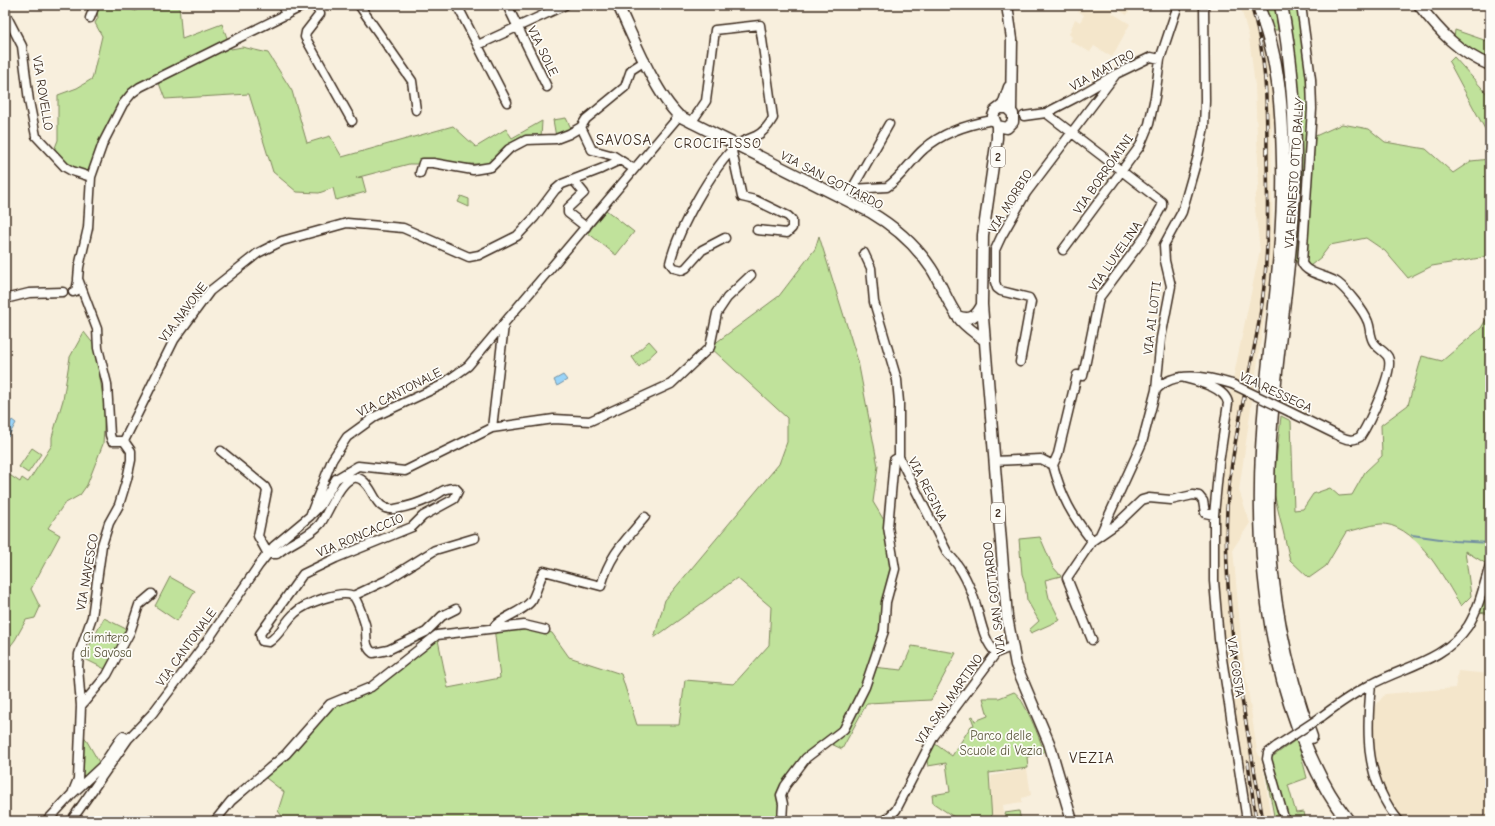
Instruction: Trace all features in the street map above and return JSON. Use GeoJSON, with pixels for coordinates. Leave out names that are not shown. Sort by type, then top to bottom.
{"type":"FeatureCollection","features":[{"type":"Feature","properties":{"kind":"highway"},"geometry":{"type":"LineString","coordinates":[[1257,5],[1268,31],[1275,63],[1279,93],[1284,184],[1282,243],[1262,448],[1260,497],[1261,554],[1270,625],[1292,708],[1317,772],[1332,800],[1348,821]]}},
{"type":"Feature","properties":{"kind":"highway"},"geometry":{"type":"LineString","coordinates":[[1281,5],[1294,99],[1295,158],[1292,223],[1271,436],[1268,515],[1271,570],[1285,654],[1310,734],[1334,788],[1358,821]]}},
{"type":"Feature","properties":{"kind":"main road","name":"VIA SAN GOTTARDO"},"geometry":{"type":"LineString","coordinates":[[618,5],[662,95],[679,116],[734,148],[838,196],[878,217],[910,243],[931,268],[957,316],[969,329],[983,339]]}},
{"type":"Feature","properties":{"kind":"main road","name":"VIA SAN GOTTARDO"},"geometry":{"type":"LineString","coordinates":[[999,5],[1012,50]]}},
{"type":"Feature","properties":{"kind":"main road","name":"VIA SAN GOTTARDO"},"geometry":{"type":"LineString","coordinates":[[1007,5],[1012,28],[1012,76],[1006,120],[997,138],[983,235],[983,339],[1011,647],[1020,678],[1051,749],[1072,821]]}},
{"type":"Feature","properties":{"kind":"main road"},"geometry":{"type":"LineString","coordinates":[[1419,5],[1451,42],[1470,55],[1490,65]]}},
{"type":"Feature","properties":{"kind":"main road","name":"VIA SAN GOTTARDO"},"geometry":{"type":"LineString","coordinates":[[1006,120],[994,114],[1006,98],[1012,76]]}},
{"type":"Feature","properties":{"kind":"main road"},"geometry":{"type":"LineString","coordinates":[[957,316],[965,319],[972,318],[977,314],[982,305]]}},
{"type":"Feature","properties":{"kind":"street"},"geometry":{"type":"LineString","coordinates":[[90,18],[95,5]]}},
{"type":"Feature","properties":{"kind":"street"},"geometry":{"type":"LineString","coordinates":[[282,5],[286,15]]}},
{"type":"Feature","properties":{"kind":"street"},"geometry":{"type":"LineString","coordinates":[[74,292],[88,228],[91,177],[103,143],[117,113],[132,93],[157,77],[305,5]]}},
{"type":"Feature","properties":{"kind":"street"},"geometry":{"type":"LineString","coordinates":[[315,5],[320,14],[306,32],[305,37],[352,121]]}},
{"type":"Feature","properties":{"kind":"street"},"geometry":{"type":"LineString","coordinates":[[359,5],[412,81],[416,110]]}},
{"type":"Feature","properties":{"kind":"street"},"geometry":{"type":"LineString","coordinates":[[457,5],[507,102]]}},
{"type":"Feature","properties":{"kind":"street","name":"VIA SOLE"},"geometry":{"type":"LineString","coordinates":[[507,5],[547,87]]}},
{"type":"Feature","properties":{"kind":"street"},"geometry":{"type":"LineString","coordinates":[[1160,59],[1178,5]]}},
{"type":"Feature","properties":{"kind":"street","name":"VIA AI LOTTI"},"geometry":{"type":"LineString","coordinates":[[1100,534],[1142,443],[1156,390],[1161,338],[1171,286],[1165,261],[1164,245],[1182,212],[1204,127],[1204,5]]}},
{"type":"Feature","properties":{"kind":"street","name":"VIA ERNESTO OTTO BALLY"},"geometry":{"type":"LineString","coordinates":[[1300,5],[1311,79],[1312,109],[1302,263],[1308,270],[1331,278],[1340,284],[1365,315],[1372,341],[1388,357],[1389,362],[1383,389],[1373,414],[1360,437],[1356,439]]}},
{"type":"Feature","properties":{"kind":"street","name":"VIA SOLE"},"geometry":{"type":"LineString","coordinates":[[478,45],[559,6]]}},
{"type":"Feature","properties":{"kind":"street","name":"VIA ROVELLO"},"geometry":{"type":"LineString","coordinates":[[5,12],[22,46],[29,101],[36,136],[65,166],[72,171],[91,177]]}},
{"type":"Feature","properties":{"kind":"street"},"geometry":{"type":"LineString","coordinates":[[691,123],[706,101],[714,30],[760,25],[773,118],[765,129],[757,136],[746,139],[734,148],[714,171],[685,225],[670,263],[674,268],[682,270],[686,268],[702,250],[725,238]]}},
{"type":"Feature","properties":{"kind":"street","name":"VIA MATTRO"},"geometry":{"type":"LineString","coordinates":[[852,189],[887,187],[925,148],[958,130],[1046,112],[1075,98],[1116,74],[1152,57],[1160,59]]}},
{"type":"Feature","properties":{"kind":"street","name":"VIA BORROMINI"},"geometry":{"type":"LineString","coordinates":[[1063,250],[1140,146],[1148,124],[1155,97],[1160,59]]}},
{"type":"Feature","properties":{"kind":"street"},"geometry":{"type":"LineString","coordinates":[[420,173],[423,163],[433,163],[473,170],[491,167],[508,150],[526,140],[556,139],[581,127],[586,119],[625,87],[631,70],[645,61]]}},
{"type":"Feature","properties":{"kind":"street","name":"VIA MORBIO"},"geometry":{"type":"LineString","coordinates":[[1020,362],[1031,302],[1029,298],[1001,292],[997,288],[994,282],[995,250],[1026,193],[1116,74]]}},
{"type":"Feature","properties":{"kind":"street","name":"VIA LUVELINA"},"geometry":{"type":"LineString","coordinates":[[1046,112],[1162,202],[1162,206],[1144,238],[1099,298],[1080,375],[1058,454],[1053,465]]}},
{"type":"Feature","properties":{"kind":"street","name":"VIA CANTONALE"},"geometry":{"type":"LineString","coordinates":[[71,821],[128,739],[159,704],[268,554],[290,532],[310,516],[332,460],[347,436],[376,416],[410,401],[453,378],[468,366],[679,116]]}},
{"type":"Feature","properties":{"kind":"street"},"geometry":{"type":"LineString","coordinates":[[838,196],[852,189],[889,124]]}},
{"type":"Feature","properties":{"kind":"street"},"geometry":{"type":"LineString","coordinates":[[581,127],[592,150],[606,153],[634,169]]}},
{"type":"Feature","properties":{"kind":"street"},"geometry":{"type":"LineString","coordinates":[[734,148],[742,197],[755,200],[782,212],[792,220],[792,228],[787,233],[757,230]]}},
{"type":"Feature","properties":{"kind":"street","name":"VIA NAVONE"},"geometry":{"type":"LineString","coordinates":[[124,442],[174,340],[210,291],[258,253],[282,241],[347,223],[403,228],[469,257],[479,255],[517,236],[534,218],[555,190],[562,184],[620,160]]}},
{"type":"Feature","properties":{"kind":"street"},"geometry":{"type":"LineString","coordinates":[[575,182],[584,193],[568,208],[568,213],[586,227]]}},
{"type":"Feature","properties":{"kind":"street","name":"VIA REGINA"},"geometry":{"type":"LineString","coordinates":[[864,253],[871,268],[874,302],[897,380],[899,402],[899,457],[948,554],[954,561],[972,592],[985,637],[989,646],[996,653]]}},
{"type":"Feature","properties":{"kind":"street"},"geometry":{"type":"LineString","coordinates":[[310,516],[320,506],[336,479],[358,466],[404,471],[492,428],[554,419],[590,422],[671,384],[710,347],[717,313],[727,298],[751,275]]}},
{"type":"Feature","properties":{"kind":"street"},"geometry":{"type":"LineString","coordinates":[[78,278],[82,291],[96,322],[98,348],[106,384],[110,435],[112,441],[124,442]]}},
{"type":"Feature","properties":{"kind":"street"},"geometry":{"type":"LineString","coordinates":[[5,299],[29,293],[63,292]]}},
{"type":"Feature","properties":{"kind":"street"},"geometry":{"type":"LineString","coordinates":[[492,428],[504,324]]}},
{"type":"Feature","properties":{"kind":"street","name":"VIA RESSEGA"},"geometry":{"type":"LineString","coordinates":[[1181,377],[1221,392],[1227,400],[1228,407],[1219,463],[1214,516]]}},
{"type":"Feature","properties":{"kind":"street","name":"VIA RESSEGA"},"geometry":{"type":"LineString","coordinates":[[1156,390],[1168,381],[1181,377],[1211,379],[1232,384],[1341,438],[1349,440],[1356,439]]}},
{"type":"Feature","properties":{"kind":"street","name":"VIA NAVESCO"},"geometry":{"type":"LineString","coordinates":[[72,794],[78,779],[81,706],[78,667],[79,654],[94,604],[102,545],[108,523],[119,505],[127,479],[131,460],[131,451],[124,442]]}},
{"type":"Feature","properties":{"kind":"street"},"geometry":{"type":"LineString","coordinates":[[221,451],[265,487],[267,491],[258,536],[268,554]]}},
{"type":"Feature","properties":{"kind":"street"},"geometry":{"type":"LineString","coordinates":[[782,821],[783,804],[781,795],[785,786],[806,758],[844,729],[865,687],[881,638],[886,602],[895,569],[888,527],[894,460],[899,457]]}},
{"type":"Feature","properties":{"kind":"street"},"geometry":{"type":"LineString","coordinates":[[994,461],[1041,459],[1053,465],[1061,493],[1067,507],[1092,541]]}},
{"type":"Feature","properties":{"kind":"street","name":"VIA RONCACCIO"},"geometry":{"type":"LineString","coordinates":[[268,554],[277,554],[319,525],[343,484],[353,480],[359,479],[365,483],[377,503],[387,509],[395,509],[431,498],[446,488],[455,488],[458,491],[454,499],[423,516],[412,527],[336,558],[303,574],[260,634],[260,639],[265,643],[271,641],[295,613],[317,600],[337,595],[353,596],[387,580],[435,550],[475,538]]}},
{"type":"Feature","properties":{"kind":"street"},"geometry":{"type":"LineString","coordinates":[[1092,640],[1067,578],[1092,541],[1100,534],[1118,523],[1139,503],[1147,499],[1171,500],[1188,495],[1196,495],[1203,501],[1204,514],[1214,516]]}},
{"type":"Feature","properties":{"kind":"street","name":"VIA COSTA"},"geometry":{"type":"LineString","coordinates":[[1214,516],[1213,563],[1217,621],[1247,821]]}},
{"type":"Feature","properties":{"kind":"street"},"geometry":{"type":"LineString","coordinates":[[494,627],[496,623],[512,616],[532,600],[544,571],[601,586],[608,565],[615,552],[645,517]]}},
{"type":"Feature","properties":{"kind":"street"},"geometry":{"type":"LineString","coordinates":[[1285,821],[1267,759],[1268,753],[1371,684],[1418,665],[1453,644],[1468,626],[1476,610],[1490,565]]}},
{"type":"Feature","properties":{"kind":"street"},"geometry":{"type":"LineString","coordinates":[[81,706],[107,675],[130,632],[139,605],[152,594]]}},
{"type":"Feature","properties":{"kind":"street"},"geometry":{"type":"LineString","coordinates":[[353,596],[362,614],[366,629],[366,643],[369,650],[373,652],[388,650],[426,632],[442,616],[456,609]]}},
{"type":"Feature","properties":{"kind":"street"},"geometry":{"type":"LineString","coordinates":[[215,821],[231,801],[286,754],[330,704],[371,686],[437,635],[494,627],[524,625],[545,630]]}},
{"type":"Feature","properties":{"kind":"street"},"geometry":{"type":"LineString","coordinates":[[996,653],[1011,647]]}},
{"type":"Feature","properties":{"kind":"street","name":"VIA SAN MARTINO"},"geometry":{"type":"LineString","coordinates":[[885,821],[896,810],[934,736],[996,653]]}},
{"type":"Feature","properties":{"kind":"street"},"geometry":{"type":"LineString","coordinates":[[1371,684],[1367,731],[1370,758],[1385,799],[1399,821]]}},
{"type":"Feature","properties":{"kind":"street"},"geometry":{"type":"LineString","coordinates":[[47,821],[72,794],[102,766],[120,738],[123,736],[128,739]]}},
{"type":"Feature","properties":{"kind":"shaded area"},"geometry":{"type":"Polygon","coordinates":[[[1081,5],[1132,5],[1127,15],[1115,8],[1112,13],[1130,24],[1112,57],[1094,46],[1090,52],[1070,41],[1072,37],[1069,34],[1075,19],[1080,22],[1084,15],[1078,11],[1081,5]]]}},
{"type":"Feature","properties":{"kind":"shaded area"},"geometry":{"type":"Polygon","coordinates":[[[1240,5],[1264,5],[1272,30],[1275,118],[1271,133],[1273,257],[1239,490],[1250,523],[1233,549],[1242,649],[1257,751],[1263,765],[1271,821],[1250,821],[1238,745],[1236,715],[1229,683],[1215,576],[1216,516],[1232,384],[1260,250],[1254,200],[1259,185],[1255,86],[1249,37],[1240,5]]]}},
{"type":"Feature","properties":{"kind":"shaded area"},"geometry":{"type":"Polygon","coordinates":[[[1458,671],[1490,674],[1490,821],[1399,821],[1379,785],[1368,715],[1385,694],[1455,688],[1458,671]]]}},
{"type":"Feature","properties":{"kind":"shaded area"},"geometry":{"type":"Polygon","coordinates":[[[1027,769],[1031,795],[1022,798],[1022,802],[1003,805],[1005,821],[992,821],[990,808],[991,776],[1027,769]]]}},
{"type":"Feature","properties":{"kind":"green space"},"geometry":{"type":"Polygon","coordinates":[[[99,5],[118,5],[136,11],[140,5],[179,5],[182,39],[222,24],[231,49],[242,47],[268,53],[292,91],[307,143],[330,136],[342,157],[453,126],[476,147],[506,129],[512,138],[542,121],[541,138],[518,142],[506,148],[489,164],[409,164],[359,177],[356,178],[362,177],[366,192],[336,200],[333,188],[319,193],[297,192],[273,172],[249,94],[165,99],[157,78],[123,104],[91,177],[72,171],[53,153],[58,140],[58,95],[77,88],[92,79],[102,36],[95,23],[98,18],[97,11],[99,5]]]}},
{"type":"Feature","properties":{"kind":"green space"},"geometry":{"type":"Polygon","coordinates":[[[1264,5],[1275,5],[1278,30],[1272,30],[1264,5]]]}},
{"type":"Feature","properties":{"kind":"green space"},"geometry":{"type":"Polygon","coordinates":[[[1285,5],[1301,5],[1308,49],[1311,138],[1342,124],[1369,129],[1385,142],[1426,149],[1453,173],[1471,161],[1490,159],[1490,254],[1480,258],[1432,266],[1408,278],[1385,251],[1366,238],[1330,245],[1321,257],[1310,266],[1293,261],[1285,5]]]}},
{"type":"Feature","properties":{"kind":"green space"},"geometry":{"type":"Polygon","coordinates":[[[1455,30],[1490,42],[1490,60],[1474,53],[1454,38],[1455,30]]]}},
{"type":"Feature","properties":{"kind":"green space"},"geometry":{"type":"Polygon","coordinates":[[[1454,57],[1490,97],[1490,133],[1486,131],[1449,62],[1454,57]]]}},
{"type":"Feature","properties":{"kind":"green space"},"geometry":{"type":"Polygon","coordinates":[[[566,118],[572,130],[556,137],[553,120],[566,118]]]}},
{"type":"Feature","properties":{"kind":"green space"},"geometry":{"type":"Polygon","coordinates":[[[461,196],[469,199],[469,207],[458,202],[461,196]]]}},
{"type":"Feature","properties":{"kind":"green space"},"geometry":{"type":"Polygon","coordinates":[[[606,210],[634,232],[616,255],[588,233],[606,210]]]}},
{"type":"Feature","properties":{"kind":"green space"},"geometry":{"type":"Polygon","coordinates":[[[819,236],[858,361],[878,466],[873,502],[888,527],[895,569],[884,631],[872,667],[902,670],[912,646],[956,653],[931,700],[867,703],[842,749],[827,742],[785,786],[782,821],[286,821],[278,811],[284,792],[262,775],[330,704],[371,686],[437,635],[448,688],[500,678],[494,627],[524,625],[552,633],[569,657],[621,674],[637,725],[679,725],[685,680],[734,684],[769,645],[771,607],[737,578],[654,638],[665,600],[779,464],[787,442],[787,418],[710,347],[779,296],[815,249],[819,236]]]}},
{"type":"Feature","properties":{"kind":"green space"},"geometry":{"type":"Polygon","coordinates":[[[1490,313],[1490,566],[1465,551],[1471,596],[1461,606],[1439,570],[1420,545],[1398,528],[1385,524],[1346,532],[1326,566],[1309,578],[1290,560],[1273,489],[1281,416],[1291,421],[1294,510],[1303,509],[1313,494],[1330,488],[1339,496],[1352,495],[1365,472],[1382,456],[1381,425],[1408,405],[1422,356],[1442,361],[1481,328],[1490,313]]]}},
{"type":"Feature","properties":{"kind":"green space"},"geometry":{"type":"Polygon","coordinates":[[[84,332],[95,346],[105,410],[103,444],[87,485],[80,495],[64,504],[48,528],[60,535],[31,589],[40,607],[35,618],[26,620],[15,640],[5,653],[5,479],[8,474],[20,482],[22,478],[28,482],[52,445],[52,437],[63,400],[70,357],[84,332]]]}},
{"type":"Feature","properties":{"kind":"green space"},"geometry":{"type":"Polygon","coordinates":[[[649,341],[657,350],[639,367],[632,357],[649,341]]]}},
{"type":"Feature","properties":{"kind":"green space"},"geometry":{"type":"Polygon","coordinates":[[[32,448],[41,454],[28,473],[19,467],[32,448]]]}},
{"type":"Feature","properties":{"kind":"green space"},"geometry":{"type":"Polygon","coordinates":[[[1040,537],[1053,567],[1061,576],[1045,580],[1049,598],[1060,620],[1031,633],[1029,630],[1039,621],[1027,600],[1025,583],[1022,574],[1019,539],[1040,537]]]}},
{"type":"Feature","properties":{"kind":"green space"},"geometry":{"type":"Polygon","coordinates":[[[170,577],[195,591],[177,621],[155,606],[170,577]]]}},
{"type":"Feature","properties":{"kind":"green space"},"geometry":{"type":"Polygon","coordinates":[[[1490,579],[1490,614],[1480,612],[1490,579]]]}},
{"type":"Feature","properties":{"kind":"green space","name":"Cimitero di Savosa"},"geometry":{"type":"Polygon","coordinates":[[[104,618],[128,630],[107,670],[83,658],[104,618]]]}},
{"type":"Feature","properties":{"kind":"green space","name":"Parco delle Scuole di Vezia"},"geometry":{"type":"Polygon","coordinates":[[[1014,692],[1018,695],[1027,710],[1036,729],[1044,752],[1027,757],[1028,768],[989,773],[992,821],[960,821],[933,803],[932,795],[950,792],[946,763],[928,766],[927,761],[923,757],[931,741],[952,756],[971,726],[974,725],[971,717],[973,716],[975,721],[988,716],[983,698],[999,698],[1014,692]]]}},
{"type":"Feature","properties":{"kind":"green space"},"geometry":{"type":"Polygon","coordinates":[[[81,731],[100,764],[83,781],[80,777],[81,731]]]}},
{"type":"Feature","properties":{"kind":"green space"},"geometry":{"type":"Polygon","coordinates":[[[1297,739],[1307,778],[1288,785],[1296,813],[1304,812],[1306,821],[1275,821],[1264,763],[1297,739]]]}},
{"type":"Feature","properties":{"kind":"green space"},"geometry":{"type":"Polygon","coordinates":[[[1019,811],[1021,821],[1007,821],[1005,813],[1019,811]]]}},
{"type":"Feature","properties":{"kind":"water"},"geometry":{"type":"Polygon","coordinates":[[[563,375],[567,380],[557,386],[554,380],[563,375]]]}},
{"type":"Feature","properties":{"kind":"water"},"geometry":{"type":"Polygon","coordinates":[[[12,420],[16,423],[8,437],[5,435],[5,431],[12,420]]]}},
{"type":"Feature","properties":{"kind":"waterway"},"geometry":{"type":"LineString","coordinates":[[1412,535],[1454,541],[1490,543]]}},
{"type":"Feature","properties":{"kind":"waterway"},"geometry":{"type":"LineString","coordinates":[[1390,815],[1394,821]]}},
{"type":"Feature","properties":{"kind":"railway"},"geometry":{"type":"LineString","coordinates":[[1251,5],[1260,42],[1265,80],[1267,118],[1267,240],[1265,281],[1259,322],[1232,462],[1227,509],[1226,548],[1228,588],[1237,666],[1263,821]]}},
{"type":"Feature","properties":{"kind":"railway"},"geometry":{"type":"LineString","coordinates":[[1248,762],[1256,821]]}},
{"type":"Feature","properties":{"kind":"district","name":"SAVOSA"},"geometry":{"type":"Point","coordinates":[624,140]}},
{"type":"Feature","properties":{"kind":"district","name":"CROCIFISSO"},"geometry":{"type":"Point","coordinates":[718,143]}},
{"type":"Feature","properties":{"kind":"district","name":"VEZIA"},"geometry":{"type":"Point","coordinates":[1092,758]}}]}
